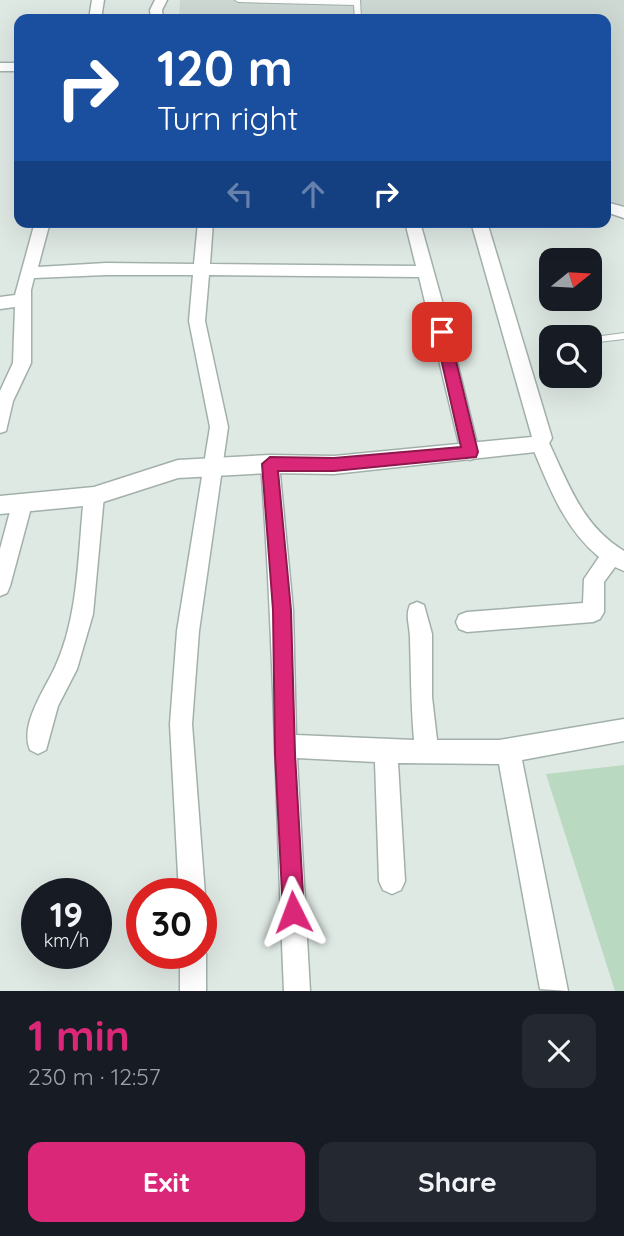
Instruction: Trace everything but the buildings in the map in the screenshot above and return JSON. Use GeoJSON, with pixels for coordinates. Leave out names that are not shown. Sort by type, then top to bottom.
{"type":"FeatureCollection","features":[{"type":"Feature","properties":{"kind":"street"},"geometry":{"type":"LineString","coordinates":[[0,426],[4,401],[19,371],[24,351],[22,300],[41,228]]}},
{"type":"Feature","properties":{"kind":"street"},"geometry":{"type":"LineString","coordinates":[[191,878],[181,724],[188,631],[218,438],[218,416],[197,321],[205,228]]}},
{"type":"Feature","properties":{"kind":"street"},"geometry":{"type":"LineString","coordinates":[[414,228],[470,452]]}},
{"type":"Feature","properties":{"kind":"street"},"geometry":{"type":"LineString","coordinates":[[467,622],[593,612],[594,579],[618,558],[593,542],[579,526],[540,444],[542,439],[481,228]]}},
{"type":"Feature","properties":{"kind":"street"},"geometry":{"type":"LineString","coordinates":[[28,273],[106,269],[426,272]]}},
{"type":"Feature","properties":{"kind":"street"},"geometry":{"type":"LineString","coordinates":[[0,303],[22,300]]}},
{"type":"Feature","properties":{"kind":"street"},"geometry":{"type":"LineString","coordinates":[[0,374],[19,371]]}},
{"type":"Feature","properties":{"kind":"street"},"geometry":{"type":"LineString","coordinates":[[0,505],[94,496],[161,474],[213,466],[334,465],[540,444]]}},
{"type":"Feature","properties":{"kind":"street"},"geometry":{"type":"LineString","coordinates":[[270,464],[282,610],[285,746],[298,991]]}},
{"type":"Feature","properties":{"kind":"street"},"geometry":{"type":"LineString","coordinates":[[38,742],[47,704],[66,668],[82,614],[94,496]]}},
{"type":"Feature","properties":{"kind":"street"},"geometry":{"type":"LineString","coordinates":[[0,586],[22,504]]}},
{"type":"Feature","properties":{"kind":"street"},"geometry":{"type":"LineString","coordinates":[[418,612],[421,696],[427,751]]}},
{"type":"Feature","properties":{"kind":"street"},"geometry":{"type":"LineString","coordinates":[[285,746],[386,751],[509,751],[624,730]]}},
{"type":"Feature","properties":{"kind":"street"},"geometry":{"type":"LineString","coordinates":[[386,751],[392,881]]}},
{"type":"Feature","properties":{"kind":"street"},"geometry":{"type":"LineString","coordinates":[[509,751],[555,991]]}},
{"type":"Feature","properties":{"kind":"street"},"geometry":{"type":"LineString","coordinates":[[193,969],[194,991]]}},
{"type":"Feature","properties":{"kind":"lane"},"geometry":{"type":"LineString","coordinates":[[238,0],[357,2]]}},
{"type":"Feature","properties":{"kind":"lane"},"geometry":{"type":"LineString","coordinates":[[602,339],[624,336]]}},
{"type":"Feature","properties":{"kind":"shaded area"},"geometry":{"type":"Polygon","coordinates":[[[180,0],[624,0],[624,207],[611,206],[611,14],[179,14],[180,0]]]}},
{"type":"Feature","properties":{"kind":"green space"},"geometry":{"type":"Polygon","coordinates":[[[624,765],[624,991],[615,991],[546,774],[624,765]]]}},
{"type":"Feature","properties":{"kind":"route"},"geometry":{"type":"LineString","coordinates":[[293,912],[285,754],[282,610],[270,464],[334,465],[470,452],[442,332]]}}]}
